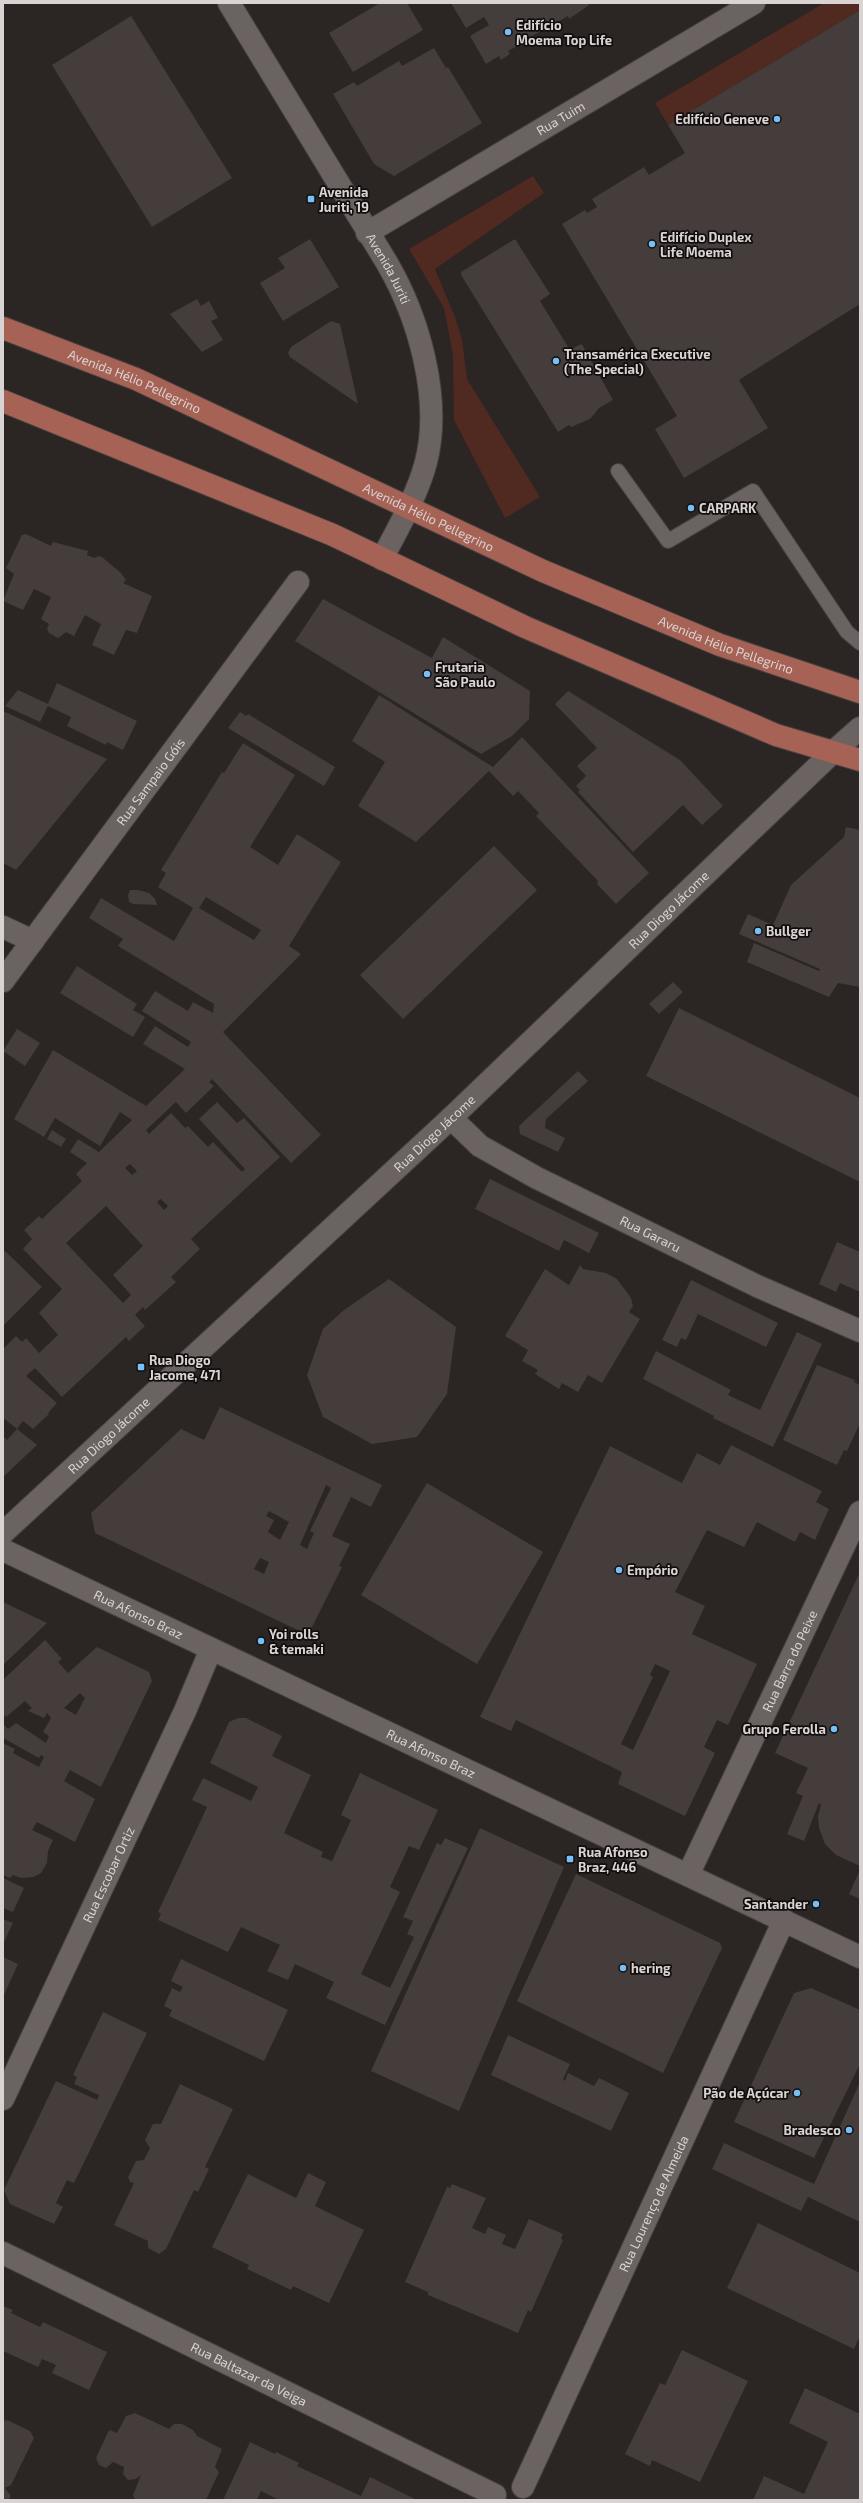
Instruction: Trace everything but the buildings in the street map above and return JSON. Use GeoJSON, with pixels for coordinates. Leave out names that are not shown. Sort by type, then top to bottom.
{"type":"FeatureCollection","features":[{"type":"Feature","properties":{"kind":"main road","name":"Avenida Hélio Pellegrino"},"geometry":{"type":"LineString","coordinates":[[3,328],[136,379],[409,506],[542,571],[720,645],[860,692]]}},
{"type":"Feature","properties":{"kind":"main road"},"geometry":{"type":"LineString","coordinates":[[4,403],[332,535],[525,627],[776,735],[860,760]]}},
{"type":"Feature","properties":{"kind":"street","name":"Avenida Juriti"},"geometry":{"type":"LineString","coordinates":[[229,3],[400,285],[415,322],[426,360],[430,442],[425,464],[409,506],[382,559]]}},
{"type":"Feature","properties":{"kind":"street","name":"Rua Tuim"},"geometry":{"type":"LineString","coordinates":[[368,233],[754,3]]}},
{"type":"Feature","properties":{"kind":"street","name":"Rua Sampaio Góis"},"geometry":{"type":"LineString","coordinates":[[3,981],[298,582]]}},
{"type":"Feature","properties":{"kind":"street","name":"Rua Diogo Jácome"},"geometry":{"type":"LineString","coordinates":[[3,1533],[451,1118],[833,752],[860,728]]}},
{"type":"Feature","properties":{"kind":"street"},"geometry":{"type":"LineString","coordinates":[[3,927],[33,941]]}},
{"type":"Feature","properties":{"kind":"street","name":"Rua Gararu"},"geometry":{"type":"LineString","coordinates":[[451,1118],[480,1146],[537,1178],[757,1286],[860,1331]]}},
{"type":"Feature","properties":{"kind":"street","name":"Rua Barra do Peixe"},"geometry":{"type":"LineString","coordinates":[[688,1875],[860,1512]]}},
{"type":"Feature","properties":{"kind":"street","name":"Rua Afonso Braz"},"geometry":{"type":"LineString","coordinates":[[3,1550],[860,1957]]}},
{"type":"Feature","properties":{"kind":"street","name":"Rua Escobar Ortiz"},"geometry":{"type":"LineString","coordinates":[[3,2099],[185,1711],[211,1649]]}},
{"type":"Feature","properties":{"kind":"street","name":"Rua Lourenço de Almeida"},"geometry":{"type":"LineString","coordinates":[[529,2494],[784,1920]]}},
{"type":"Feature","properties":{"kind":"street","name":"Rua Baltazar da Veiga"},"geometry":{"type":"LineString","coordinates":[[3,2253],[495,2498]]}},
{"type":"Feature","properties":{"kind":"street"},"geometry":{"type":"LineString","coordinates":[[495,2498],[503,2488],[512,2485],[529,2494]]}},
{"type":"Feature","properties":{"kind":"lane"},"geometry":{"type":"LineString","coordinates":[[618,471],[668,540],[754,491],[847,632],[860,643]]}},
{"type":"Feature","properties":{"kind":"shaded area"},"geometry":{"type":"Polygon","coordinates":[[[824,3],[858,3],[860,10],[668,125],[655,103],[824,3]]]}},
{"type":"Feature","properties":{"kind":"shaded area"},"geometry":{"type":"Polygon","coordinates":[[[533,176],[544,193],[435,269],[455,317],[462,339],[467,379],[540,497],[505,518],[454,420],[453,355],[444,308],[409,249],[533,176]]]}},
{"type":"Feature","properties":{"kind":"place","name":"Edifício Moema Top Life"},"geometry":{"type":"Point","coordinates":[508,32]}},
{"type":"Feature","properties":{"kind":"place","name":"Edifício Geneve"},"geometry":{"type":"Point","coordinates":[777,119]}},
{"type":"Feature","properties":{"kind":"place","name":"Avenida Juriti, 19"},"geometry":{"type":"Point","coordinates":[311,199]}},
{"type":"Feature","properties":{"kind":"place","name":"Edifício Duplex Life Moema"},"geometry":{"type":"Point","coordinates":[652,244]}},
{"type":"Feature","properties":{"kind":"place","name":"Transamérica Executive (The Special)"},"geometry":{"type":"Point","coordinates":[556,361]}},
{"type":"Feature","properties":{"kind":"place","name":"CARPARK"},"geometry":{"type":"Point","coordinates":[691,508]}},
{"type":"Feature","properties":{"kind":"place","name":"Frutaria São Paulo"},"geometry":{"type":"Point","coordinates":[427,674]}},
{"type":"Feature","properties":{"kind":"place","name":"Bullger"},"geometry":{"type":"Point","coordinates":[758,931]}},
{"type":"Feature","properties":{"kind":"place","name":"Rua Diogo Jacome, 471"},"geometry":{"type":"Point","coordinates":[141,1367]}},
{"type":"Feature","properties":{"kind":"place","name":"Empório"},"geometry":{"type":"Point","coordinates":[619,1570]}},
{"type":"Feature","properties":{"kind":"place","name":"Yoi rolls & temaki"},"geometry":{"type":"Point","coordinates":[261,1641]}},
{"type":"Feature","properties":{"kind":"place","name":"Grupo Ferolla"},"geometry":{"type":"Point","coordinates":[834,1729]}},
{"type":"Feature","properties":{"kind":"place","name":"Rua Afonso Braz, 446"},"geometry":{"type":"Point","coordinates":[570,1859]}},
{"type":"Feature","properties":{"kind":"place","name":"Santander"},"geometry":{"type":"Point","coordinates":[816,1904]}},
{"type":"Feature","properties":{"kind":"place","name":"hering"},"geometry":{"type":"Point","coordinates":[623,1968]}},
{"type":"Feature","properties":{"kind":"place","name":"Pão de Açúcar"},"geometry":{"type":"Point","coordinates":[797,2093]}},
{"type":"Feature","properties":{"kind":"place","name":"Bradesco"},"geometry":{"type":"Point","coordinates":[849,2130]}}]}
